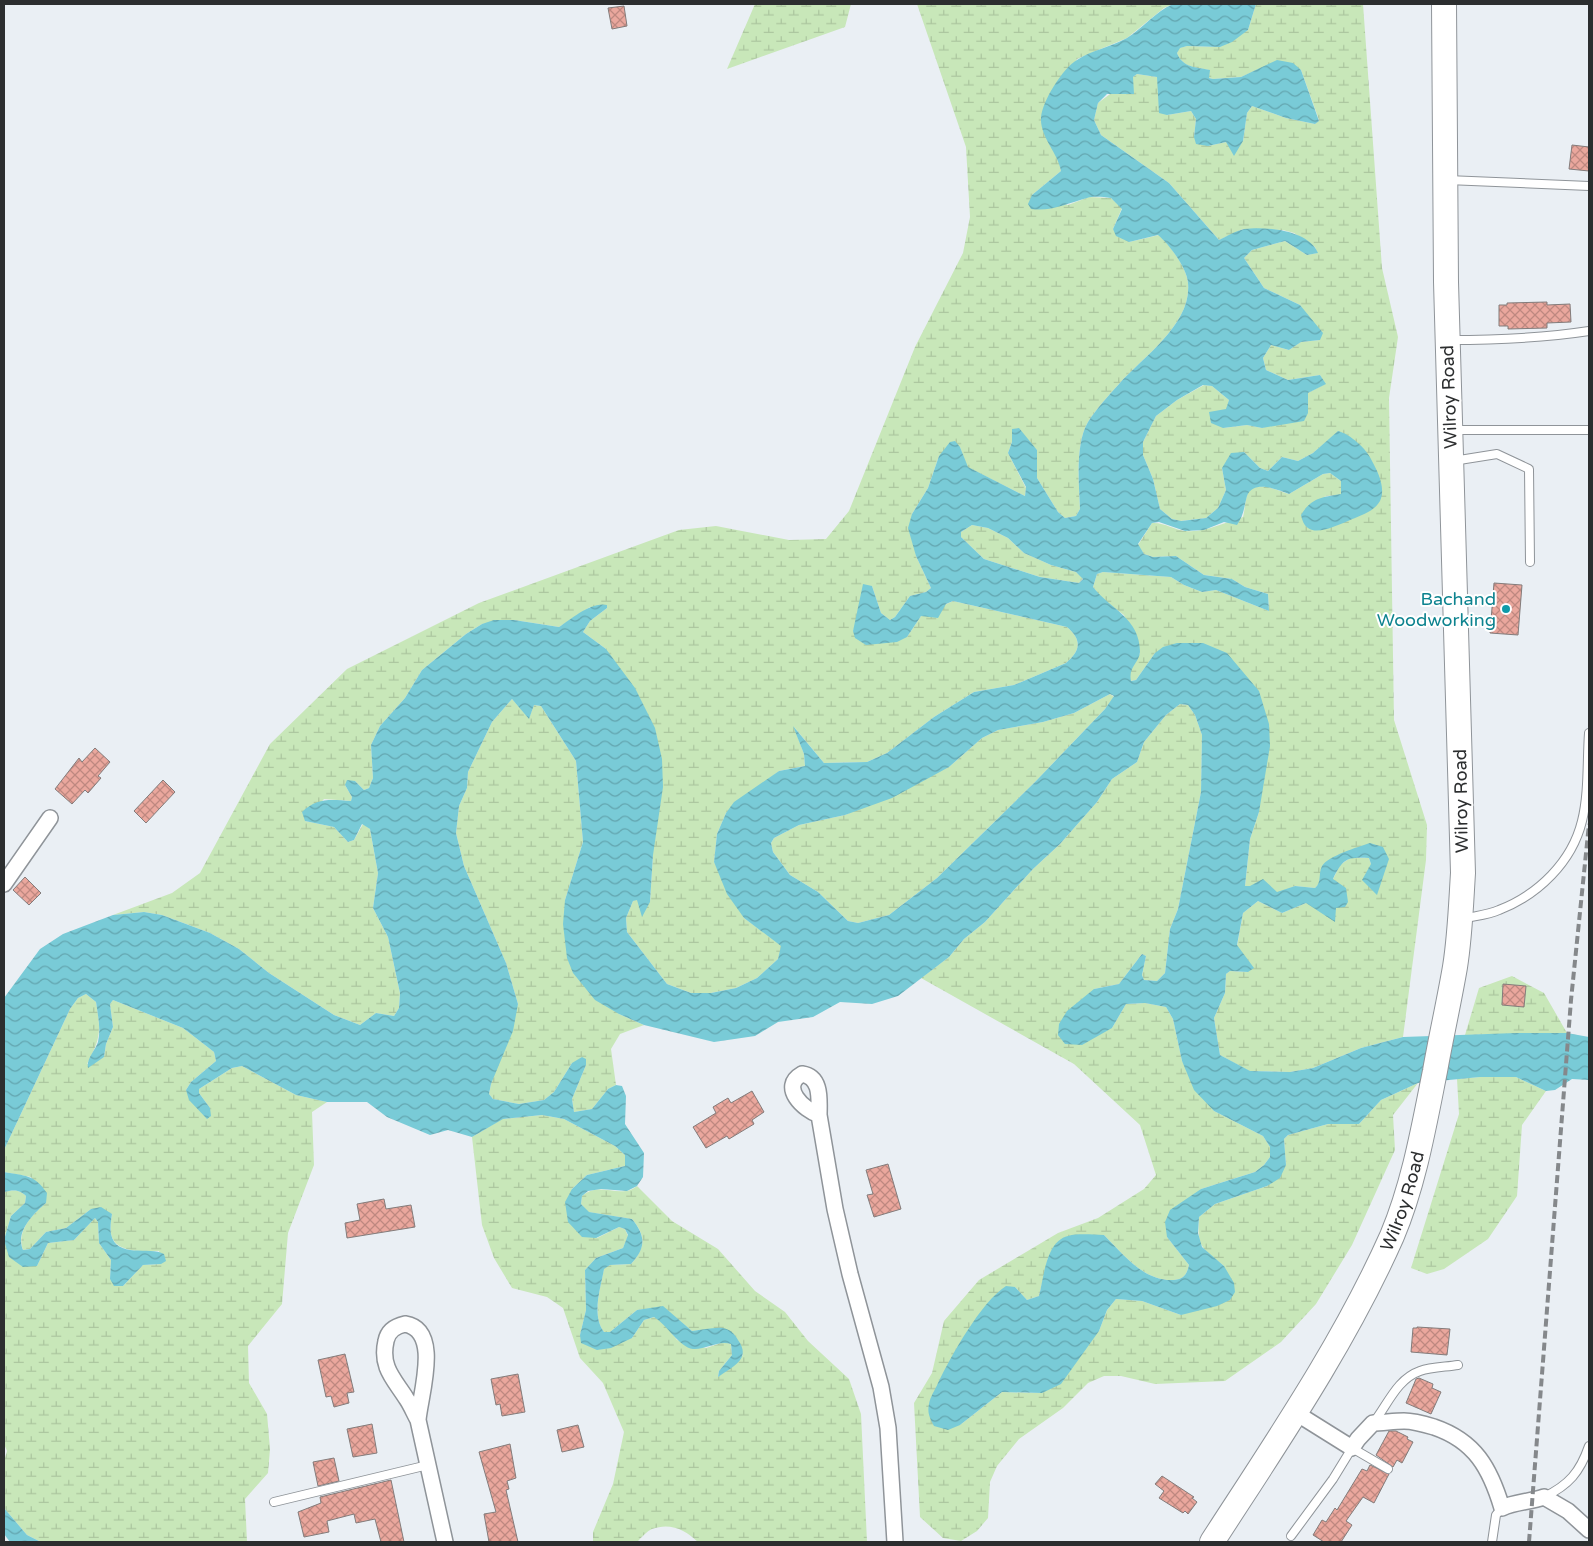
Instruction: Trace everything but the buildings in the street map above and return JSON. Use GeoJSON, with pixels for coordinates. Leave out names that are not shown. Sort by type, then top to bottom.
{"type":"FeatureCollection","features":[{"type":"Feature","properties":{"kind":"main road","name":"Wilroy Road"},"geometry":{"type":"LineString","coordinates":[[1212,1542],[1296,1413],[1360,1300],[1392,1235],[1408,1192],[1429,1101],[1455,967],[1460,920],[1462,853],[1447,340],[1444,4]]}},
{"type":"Feature","properties":{"kind":"street"},"geometry":{"type":"LineString","coordinates":[[4,884],[50,818]]}},
{"type":"Feature","properties":{"kind":"street"},"geometry":{"type":"LineString","coordinates":[[820,1115],[835,1209],[850,1274],[881,1387],[888,1428],[895,1542]]}},
{"type":"Feature","properties":{"kind":"street"},"geometry":{"type":"LineString","coordinates":[[418,1420],[426,1363],[426,1345],[421,1334],[412,1325],[405,1324],[397,1326],[387,1338],[384,1352],[386,1365],[393,1381],[406,1398],[418,1420],[446,1542]]}},
{"type":"Feature","properties":{"kind":"street"},"geometry":{"type":"LineString","coordinates":[[1296,1413],[1352,1448],[1373,1423],[1405,1421],[1424,1424],[1446,1431],[1464,1442],[1476,1453],[1489,1473],[1502,1508],[1508,1505],[1544,1498],[1568,1512],[1589,1530]]}},
{"type":"Feature","properties":{"kind":"lane"},"geometry":{"type":"LineString","coordinates":[[1445,180],[1589,186]]}},
{"type":"Feature","properties":{"kind":"lane"},"geometry":{"type":"LineString","coordinates":[[1447,340],[1499,340],[1560,336],[1589,331]]}},
{"type":"Feature","properties":{"kind":"lane"},"geometry":{"type":"LineString","coordinates":[[1450,430],[1589,430]]}},
{"type":"Feature","properties":{"kind":"lane"},"geometry":{"type":"LineString","coordinates":[[1451,461],[1498,454],[1529,469],[1530,562]]}},
{"type":"Feature","properties":{"kind":"lane"},"geometry":{"type":"LineString","coordinates":[[1460,920],[1498,911],[1521,900],[1545,883],[1563,862],[1575,842],[1582,821],[1589,733]]}},
{"type":"Feature","properties":{"kind":"lane"},"geometry":{"type":"LineString","coordinates":[[1373,1423],[1399,1384],[1411,1375],[1422,1370],[1458,1365]]}},
{"type":"Feature","properties":{"kind":"lane"},"geometry":{"type":"LineString","coordinates":[[1544,1498],[1566,1486],[1576,1473],[1589,1446]]}},
{"type":"Feature","properties":{"kind":"lane"},"geometry":{"type":"LineString","coordinates":[[1291,1536],[1333,1479],[1352,1448],[1388,1469]]}},
{"type":"Feature","properties":{"kind":"lane"},"geometry":{"type":"LineString","coordinates":[[274,1502],[428,1465]]}},
{"type":"Feature","properties":{"kind":"lane"},"geometry":{"type":"LineString","coordinates":[[1492,1542],[1496,1515],[1502,1508]]}},
{"type":"Feature","properties":{"kind":"green space"},"geometry":{"type":"Polygon","coordinates":[[[755,4],[851,4],[845,27],[727,69],[755,4]]]}},
{"type":"Feature","properties":{"kind":"green space"},"geometry":{"type":"Polygon","coordinates":[[[917,4],[1173,4],[1164,8],[1127,38],[1077,59],[1044,131],[1059,161],[1061,171],[1032,195],[1068,205],[1089,197],[1111,198],[1122,208],[1113,229],[1129,242],[1159,235],[1177,257],[1187,277],[1187,298],[1175,326],[1153,351],[1119,384],[1088,422],[1079,453],[1080,509],[1076,516],[1065,518],[1058,512],[1037,478],[1037,450],[1013,429],[1012,442],[1008,453],[1026,488],[1025,496],[967,467],[960,447],[939,456],[928,488],[912,514],[916,556],[931,588],[926,592],[910,596],[895,617],[890,620],[881,613],[872,586],[853,631],[907,637],[921,616],[953,601],[1067,627],[1077,641],[1078,645],[1075,654],[1066,663],[1014,685],[974,692],[934,717],[887,753],[867,762],[824,763],[794,727],[804,754],[805,766],[779,771],[726,813],[717,834],[714,862],[744,918],[782,946],[778,959],[757,978],[736,988],[711,993],[691,993],[667,984],[627,932],[626,918],[633,901],[637,899],[650,902],[653,855],[606,649],[583,632],[590,621],[607,608],[590,607],[559,627],[514,620],[482,624],[466,634],[422,670],[405,698],[380,726],[371,745],[373,778],[369,788],[364,790],[355,781],[345,785],[352,797],[351,801],[324,799],[305,821],[334,827],[348,842],[354,840],[363,824],[370,829],[378,873],[373,908],[388,937],[400,993],[399,1008],[394,1016],[376,1013],[360,1025],[334,1015],[269,973],[239,949],[210,933],[162,915],[144,912],[113,915],[172,893],[200,873],[270,744],[347,669],[479,603],[679,530],[716,526],[789,540],[826,539],[849,511],[915,347],[963,253],[970,217],[966,147],[917,4]]]}},
{"type":"Feature","properties":{"kind":"green space"},"geometry":{"type":"Polygon","coordinates":[[[1256,4],[1363,4],[1382,268],[1398,337],[1389,398],[1394,720],[1427,825],[1426,860],[1403,1037],[1361,1048],[1313,1068],[1290,1072],[1249,1071],[1220,1055],[1214,1018],[1225,993],[1226,974],[1230,971],[1248,972],[1237,946],[1243,913],[1258,901],[1282,913],[1306,903],[1333,879],[1340,865],[1350,858],[1369,858],[1371,864],[1383,847],[1322,866],[1319,884],[1315,888],[1295,886],[1277,893],[1245,886],[1250,839],[1259,812],[1155,653],[1136,680],[1130,681],[1129,674],[1140,653],[1124,615],[1101,598],[1093,587],[1097,574],[1103,572],[1171,577],[1184,585],[1202,592],[1216,590],[1269,611],[1268,594],[1245,587],[1232,579],[1204,575],[1176,556],[1153,557],[1144,554],[1138,545],[1152,523],[1186,531],[1207,529],[1243,517],[1247,495],[1252,489],[1262,486],[1289,494],[1323,474],[1330,473],[1341,481],[1341,495],[1324,496],[1372,510],[1339,431],[1313,453],[1298,461],[1282,457],[1268,471],[1260,468],[1244,452],[1222,468],[1226,490],[1218,508],[1206,518],[1180,521],[1172,519],[1160,509],[1153,479],[1143,455],[1143,442],[1156,416],[1177,400],[1204,385],[1212,386],[1229,400],[1223,428],[1247,425],[1262,428],[1308,412],[1308,393],[1325,384],[1320,375],[1288,380],[1266,370],[1263,358],[1271,345],[1289,350],[1301,342],[1320,340],[1300,305],[1264,288],[1244,258],[1252,250],[1285,241],[1307,255],[1317,253],[1315,247],[1294,233],[1283,230],[1243,229],[1219,240],[1169,183],[1101,135],[1094,120],[1098,103],[1137,74],[1157,77],[1167,115],[1191,111],[1196,119],[1194,137],[1208,146],[1243,141],[1247,113],[1252,106],[1286,118],[1315,124],[1319,120],[1301,70],[1277,61],[1241,77],[1213,79],[1209,78],[1209,70],[1186,64],[1177,53],[1179,48],[1187,46],[1220,47],[1248,30],[1256,4]]]}},
{"type":"Feature","properties":{"kind":"green space"},"geometry":{"type":"Polygon","coordinates":[[[972,525],[988,528],[1008,538],[1024,553],[1051,565],[1076,572],[1083,578],[1079,583],[1040,577],[984,559],[961,537],[961,532],[972,525]]]}},
{"type":"Feature","properties":{"kind":"green space"},"geometry":{"type":"Polygon","coordinates":[[[1110,694],[1114,697],[1105,709],[1035,782],[937,878],[889,915],[858,923],[848,921],[818,892],[790,875],[773,852],[771,843],[774,838],[799,825],[845,815],[949,767],[982,738],[998,730],[1043,722],[1074,713],[1110,694]]]}},
{"type":"Feature","properties":{"kind":"green space"},"geometry":{"type":"Polygon","coordinates":[[[512,699],[529,718],[534,705],[541,706],[576,761],[583,842],[565,900],[619,1014],[644,1025],[620,1034],[611,1049],[616,1085],[608,1089],[592,1109],[574,1112],[572,1099],[586,1065],[572,1063],[554,1092],[544,1100],[519,1104],[493,1099],[489,1094],[518,1004],[506,963],[464,866],[456,833],[459,806],[467,788],[468,772],[492,722],[512,699]]]}},
{"type":"Feature","properties":{"kind":"green space"},"geometry":{"type":"Polygon","coordinates":[[[1180,704],[1188,705],[1195,715],[1202,735],[1201,792],[1178,909],[1170,929],[1165,973],[1157,981],[1144,980],[1142,975],[1146,956],[1142,954],[1119,984],[1094,989],[1112,1028],[1126,1004],[1145,1003],[1166,1007],[1173,1019],[1182,1061],[1214,1111],[1263,1136],[1270,1147],[1270,1157],[1255,1172],[1201,1189],[1167,1237],[1189,1265],[1183,1277],[1174,1280],[1163,1279],[1144,1272],[1104,1235],[1048,1258],[1039,1296],[1027,1300],[1015,1287],[960,1425],[1002,1392],[1042,1393],[1099,1331],[1107,1310],[1116,1299],[1142,1301],[1181,1315],[1224,1266],[1202,1246],[1199,1235],[1199,1217],[1215,1204],[1267,1186],[1286,1165],[1284,1139],[1288,1135],[1328,1124],[1359,1124],[1381,1100],[1418,1083],[1393,1115],[1395,1150],[1352,1245],[1316,1304],[1281,1342],[1225,1381],[1155,1384],[1121,1376],[1104,1376],[1088,1383],[1063,1408],[1019,1439],[997,1466],[990,1482],[988,1518],[977,1531],[961,1541],[943,1538],[920,1517],[914,1403],[932,1373],[944,1321],[979,1280],[1058,1233],[1098,1218],[1144,1189],[1156,1175],[1140,1125],[1074,1064],[921,978],[949,957],[964,939],[985,922],[1033,869],[1060,844],[1097,802],[1112,779],[1137,762],[1144,742],[1166,715],[1180,704]]]}},
{"type":"Feature","properties":{"kind":"green space"},"geometry":{"type":"Polygon","coordinates":[[[1512,976],[1544,993],[1567,1033],[1465,1035],[1479,988],[1512,976]]]}},
{"type":"Feature","properties":{"kind":"green space"},"geometry":{"type":"Polygon","coordinates":[[[86,994],[96,1002],[99,1020],[99,1034],[87,1064],[104,1057],[106,1044],[113,1027],[110,1004],[113,1000],[183,1028],[214,1052],[216,1061],[191,1082],[186,1090],[210,1108],[199,1093],[199,1089],[232,1068],[242,1066],[296,1095],[327,1102],[312,1112],[314,1165],[288,1233],[282,1304],[248,1346],[249,1383],[267,1414],[270,1449],[268,1473],[245,1499],[247,1542],[41,1542],[27,1535],[4,1508],[4,1461],[7,1451],[4,1444],[4,1240],[37,1266],[48,1243],[74,1240],[95,1218],[98,1222],[99,1243],[111,1260],[110,1279],[123,1286],[143,1265],[161,1264],[159,1251],[131,1250],[118,1245],[111,1234],[112,1214],[91,1209],[66,1228],[46,1232],[30,1249],[23,1250],[21,1243],[27,1224],[46,1203],[31,1177],[4,1172],[4,1150],[70,1009],[78,998],[86,994]]]}},
{"type":"Feature","properties":{"kind":"green space"},"geometry":{"type":"Polygon","coordinates":[[[1516,1077],[1546,1091],[1522,1125],[1517,1196],[1488,1239],[1444,1269],[1427,1274],[1411,1268],[1459,1114],[1457,1079],[1516,1077]]]}},
{"type":"Feature","properties":{"kind":"green space"},"geometry":{"type":"Polygon","coordinates":[[[542,1115],[564,1119],[615,1146],[625,1155],[625,1166],[587,1175],[572,1189],[597,1238],[619,1227],[625,1229],[628,1236],[623,1248],[596,1258],[585,1270],[586,1310],[580,1335],[632,1338],[644,1320],[654,1317],[663,1322],[677,1340],[706,1348],[724,1342],[731,1344],[732,1355],[719,1371],[718,1377],[743,1355],[722,1328],[692,1331],[663,1307],[637,1310],[610,1332],[604,1332],[600,1325],[597,1309],[604,1268],[610,1265],[631,1264],[642,1247],[642,1236],[632,1219],[588,1212],[581,1204],[582,1196],[593,1190],[627,1191],[637,1186],[672,1221],[718,1249],[755,1291],[785,1312],[808,1341],[849,1379],[861,1414],[867,1542],[698,1542],[677,1528],[665,1526],[650,1530],[637,1542],[593,1542],[593,1532],[613,1484],[624,1432],[603,1383],[580,1358],[563,1308],[547,1297],[512,1288],[494,1258],[482,1225],[472,1137],[502,1119],[542,1115]]]}},
{"type":"Feature","properties":{"kind":"green space"},"geometry":{"type":"Polygon","coordinates":[[[18,1191],[26,1196],[25,1203],[11,1216],[4,1240],[4,1192],[18,1191]]]}},
{"type":"Feature","properties":{"kind":"water"},"geometry":{"type":"Polygon","coordinates":[[[1173,4],[1256,4],[1248,30],[1232,42],[1220,47],[1187,46],[1180,48],[1177,53],[1186,64],[1210,70],[1209,78],[1213,79],[1241,77],[1277,60],[1293,63],[1301,70],[1319,121],[1315,124],[1286,118],[1252,106],[1247,113],[1243,141],[1234,156],[1226,142],[1208,146],[1196,144],[1194,137],[1196,119],[1191,111],[1167,115],[1159,113],[1157,77],[1137,74],[1133,77],[1134,94],[1107,94],[1098,103],[1094,120],[1101,135],[1169,183],[1219,240],[1244,229],[1264,228],[1286,231],[1306,239],[1313,245],[1318,253],[1307,255],[1285,241],[1252,250],[1244,258],[1264,288],[1300,305],[1323,333],[1320,340],[1301,342],[1289,350],[1271,345],[1263,358],[1266,370],[1288,380],[1320,375],[1326,384],[1308,393],[1308,413],[1304,421],[1262,428],[1247,425],[1223,428],[1211,423],[1209,412],[1226,409],[1229,400],[1212,386],[1203,385],[1177,400],[1156,416],[1143,442],[1143,455],[1153,479],[1160,509],[1172,519],[1181,521],[1206,518],[1218,508],[1226,490],[1222,468],[1231,453],[1244,452],[1260,468],[1268,471],[1282,457],[1298,461],[1313,453],[1338,431],[1353,439],[1370,456],[1382,486],[1380,501],[1370,511],[1327,529],[1314,530],[1308,528],[1301,515],[1309,505],[1318,499],[1341,494],[1341,481],[1330,473],[1323,474],[1289,494],[1266,487],[1255,488],[1247,496],[1237,525],[1224,522],[1204,530],[1185,531],[1159,522],[1152,523],[1138,544],[1144,554],[1153,557],[1176,556],[1204,575],[1232,579],[1245,587],[1268,594],[1269,611],[1216,590],[1202,592],[1184,585],[1171,577],[1103,572],[1097,574],[1093,587],[1130,622],[1139,640],[1140,652],[1131,672],[1131,681],[1136,680],[1155,653],[1163,647],[1177,643],[1203,643],[1227,653],[1259,691],[1269,724],[1270,746],[1259,812],[1250,839],[1245,886],[1250,886],[1263,879],[1277,892],[1295,886],[1315,888],[1325,862],[1344,852],[1370,843],[1383,847],[1389,859],[1377,895],[1362,880],[1371,864],[1369,858],[1355,858],[1346,860],[1343,863],[1333,879],[1346,888],[1348,902],[1345,907],[1336,908],[1335,922],[1306,903],[1282,913],[1258,901],[1243,913],[1237,945],[1254,968],[1248,972],[1230,971],[1226,974],[1225,993],[1214,1018],[1220,1055],[1250,1071],[1290,1072],[1313,1068],[1361,1048],[1403,1037],[1567,1033],[1589,1037],[1589,1080],[1572,1079],[1555,1090],[1546,1091],[1516,1077],[1480,1077],[1418,1083],[1381,1100],[1359,1124],[1328,1124],[1288,1135],[1284,1139],[1286,1165],[1280,1178],[1267,1186],[1215,1204],[1199,1217],[1198,1233],[1202,1247],[1224,1266],[1234,1283],[1235,1292],[1230,1300],[1217,1306],[1181,1315],[1142,1301],[1116,1299],[1107,1310],[1099,1331],[1061,1384],[1042,1393],[1002,1392],[960,1425],[948,1430],[934,1426],[928,1407],[930,1399],[967,1330],[987,1304],[1006,1286],[1015,1287],[1027,1300],[1039,1296],[1050,1252],[1061,1239],[1077,1235],[1104,1235],[1144,1272],[1163,1279],[1174,1280],[1183,1277],[1189,1265],[1167,1237],[1165,1222],[1170,1210],[1201,1189],[1255,1172],[1270,1157],[1270,1147],[1263,1136],[1214,1111],[1194,1090],[1182,1061],[1173,1019],[1166,1007],[1145,1003],[1126,1004],[1112,1028],[1082,1045],[1065,1044],[1058,1035],[1059,1024],[1067,1011],[1094,989],[1119,984],[1142,954],[1146,956],[1142,975],[1144,980],[1157,981],[1165,973],[1170,929],[1178,909],[1201,792],[1202,735],[1195,715],[1188,705],[1180,704],[1166,715],[1144,742],[1137,762],[1112,779],[1097,802],[1060,844],[1033,869],[985,922],[964,939],[949,957],[898,996],[872,1004],[840,1002],[813,1017],[778,1022],[755,1036],[714,1042],[644,1025],[619,1014],[595,1000],[573,973],[567,958],[563,924],[565,900],[583,842],[576,761],[541,706],[534,705],[529,719],[512,699],[492,722],[468,772],[467,788],[459,806],[456,833],[464,866],[506,963],[518,1004],[513,1031],[491,1084],[489,1094],[493,1099],[519,1104],[544,1100],[554,1092],[572,1063],[582,1057],[586,1059],[586,1065],[572,1099],[574,1112],[592,1109],[608,1089],[616,1085],[622,1086],[626,1096],[625,1124],[644,1153],[643,1177],[637,1186],[627,1191],[601,1189],[588,1191],[582,1196],[581,1204],[589,1212],[632,1219],[642,1236],[642,1247],[631,1264],[610,1265],[604,1269],[597,1309],[600,1325],[604,1332],[610,1332],[637,1310],[663,1306],[692,1331],[719,1328],[732,1332],[742,1347],[743,1352],[742,1357],[734,1366],[718,1377],[719,1371],[732,1355],[731,1344],[721,1343],[693,1349],[678,1340],[654,1317],[644,1320],[632,1338],[611,1348],[597,1350],[581,1343],[580,1335],[586,1310],[585,1270],[596,1258],[623,1248],[628,1235],[625,1229],[619,1227],[596,1238],[582,1237],[568,1222],[565,1202],[572,1189],[587,1175],[625,1166],[625,1155],[615,1146],[564,1119],[542,1115],[503,1119],[472,1137],[448,1130],[430,1135],[387,1117],[367,1102],[327,1102],[296,1095],[242,1066],[232,1068],[199,1089],[199,1093],[210,1108],[211,1116],[207,1119],[189,1100],[186,1090],[191,1082],[216,1061],[214,1052],[183,1028],[113,1000],[110,1004],[113,1027],[106,1044],[104,1057],[88,1068],[89,1058],[98,1042],[99,1027],[96,1002],[86,994],[78,998],[70,1009],[4,1150],[4,998],[40,949],[63,934],[113,915],[144,912],[162,915],[210,933],[239,949],[269,973],[334,1015],[360,1025],[376,1013],[394,1016],[399,1008],[400,993],[388,937],[373,908],[378,873],[370,829],[362,824],[354,840],[348,842],[334,827],[305,821],[302,812],[308,807],[325,800],[351,801],[352,797],[345,785],[347,780],[355,781],[364,790],[369,788],[373,778],[371,745],[380,726],[405,698],[422,670],[466,634],[482,624],[494,620],[514,620],[559,627],[588,608],[601,604],[607,605],[607,608],[590,621],[583,632],[606,649],[635,688],[655,728],[662,759],[663,787],[653,855],[650,902],[642,917],[637,900],[633,901],[626,918],[627,932],[667,984],[691,993],[711,993],[736,988],[757,978],[778,959],[781,946],[744,918],[727,894],[714,862],[717,834],[726,813],[734,802],[779,771],[805,766],[804,754],[793,726],[824,763],[867,762],[887,753],[934,717],[974,692],[1014,685],[1066,663],[1075,654],[1078,645],[1077,641],[1067,627],[953,601],[946,604],[938,618],[921,616],[907,637],[897,642],[866,645],[855,638],[853,631],[863,584],[872,586],[881,613],[890,620],[895,617],[910,596],[926,592],[931,588],[916,556],[908,528],[912,514],[928,488],[939,456],[950,442],[955,441],[960,447],[968,467],[1025,496],[1026,487],[1008,453],[1012,442],[1012,429],[1019,428],[1037,450],[1037,478],[1058,512],[1065,518],[1076,516],[1080,509],[1079,453],[1088,422],[1119,384],[1153,351],[1175,326],[1187,298],[1187,277],[1177,257],[1158,235],[1129,242],[1116,236],[1113,229],[1122,209],[1111,198],[1090,197],[1059,207],[1038,210],[1031,209],[1028,204],[1032,195],[1061,171],[1041,125],[1042,111],[1045,103],[1060,77],[1077,60],[1127,38],[1173,4]],[[972,525],[961,532],[961,537],[984,559],[1040,577],[1079,583],[1083,579],[1076,572],[1051,565],[1024,553],[1008,538],[988,528],[972,525]],[[1110,694],[1074,713],[1043,722],[998,730],[982,738],[949,767],[892,798],[845,815],[799,825],[774,838],[771,843],[773,852],[790,875],[818,892],[848,921],[858,923],[889,915],[937,878],[1035,782],[1105,709],[1114,696],[1110,694]]]}},
{"type":"Feature","properties":{"kind":"water"},"geometry":{"type":"Polygon","coordinates":[[[4,1172],[23,1175],[33,1179],[47,1193],[46,1203],[36,1212],[23,1230],[21,1243],[23,1250],[30,1249],[46,1232],[66,1228],[91,1209],[101,1207],[112,1214],[111,1234],[114,1242],[119,1247],[158,1252],[164,1254],[166,1261],[161,1264],[143,1265],[123,1286],[114,1286],[110,1279],[111,1260],[99,1243],[98,1222],[95,1218],[74,1240],[48,1243],[37,1266],[23,1267],[9,1257],[4,1240],[11,1216],[25,1203],[26,1196],[16,1191],[4,1192],[4,1172]]]}},
{"type":"Feature","properties":{"kind":"water"},"geometry":{"type":"Polygon","coordinates":[[[4,1508],[27,1535],[41,1542],[10,1542],[4,1534],[4,1508]]]}},
{"type":"Feature","properties":{"kind":"railway"},"geometry":{"type":"LineString","coordinates":[[1529,1542],[1571,1000],[1589,824]]}},
{"type":"Feature","properties":{"kind":"place","name":"Bachand Woodworking"},"geometry":{"type":"Point","coordinates":[1506,609]}}]}
